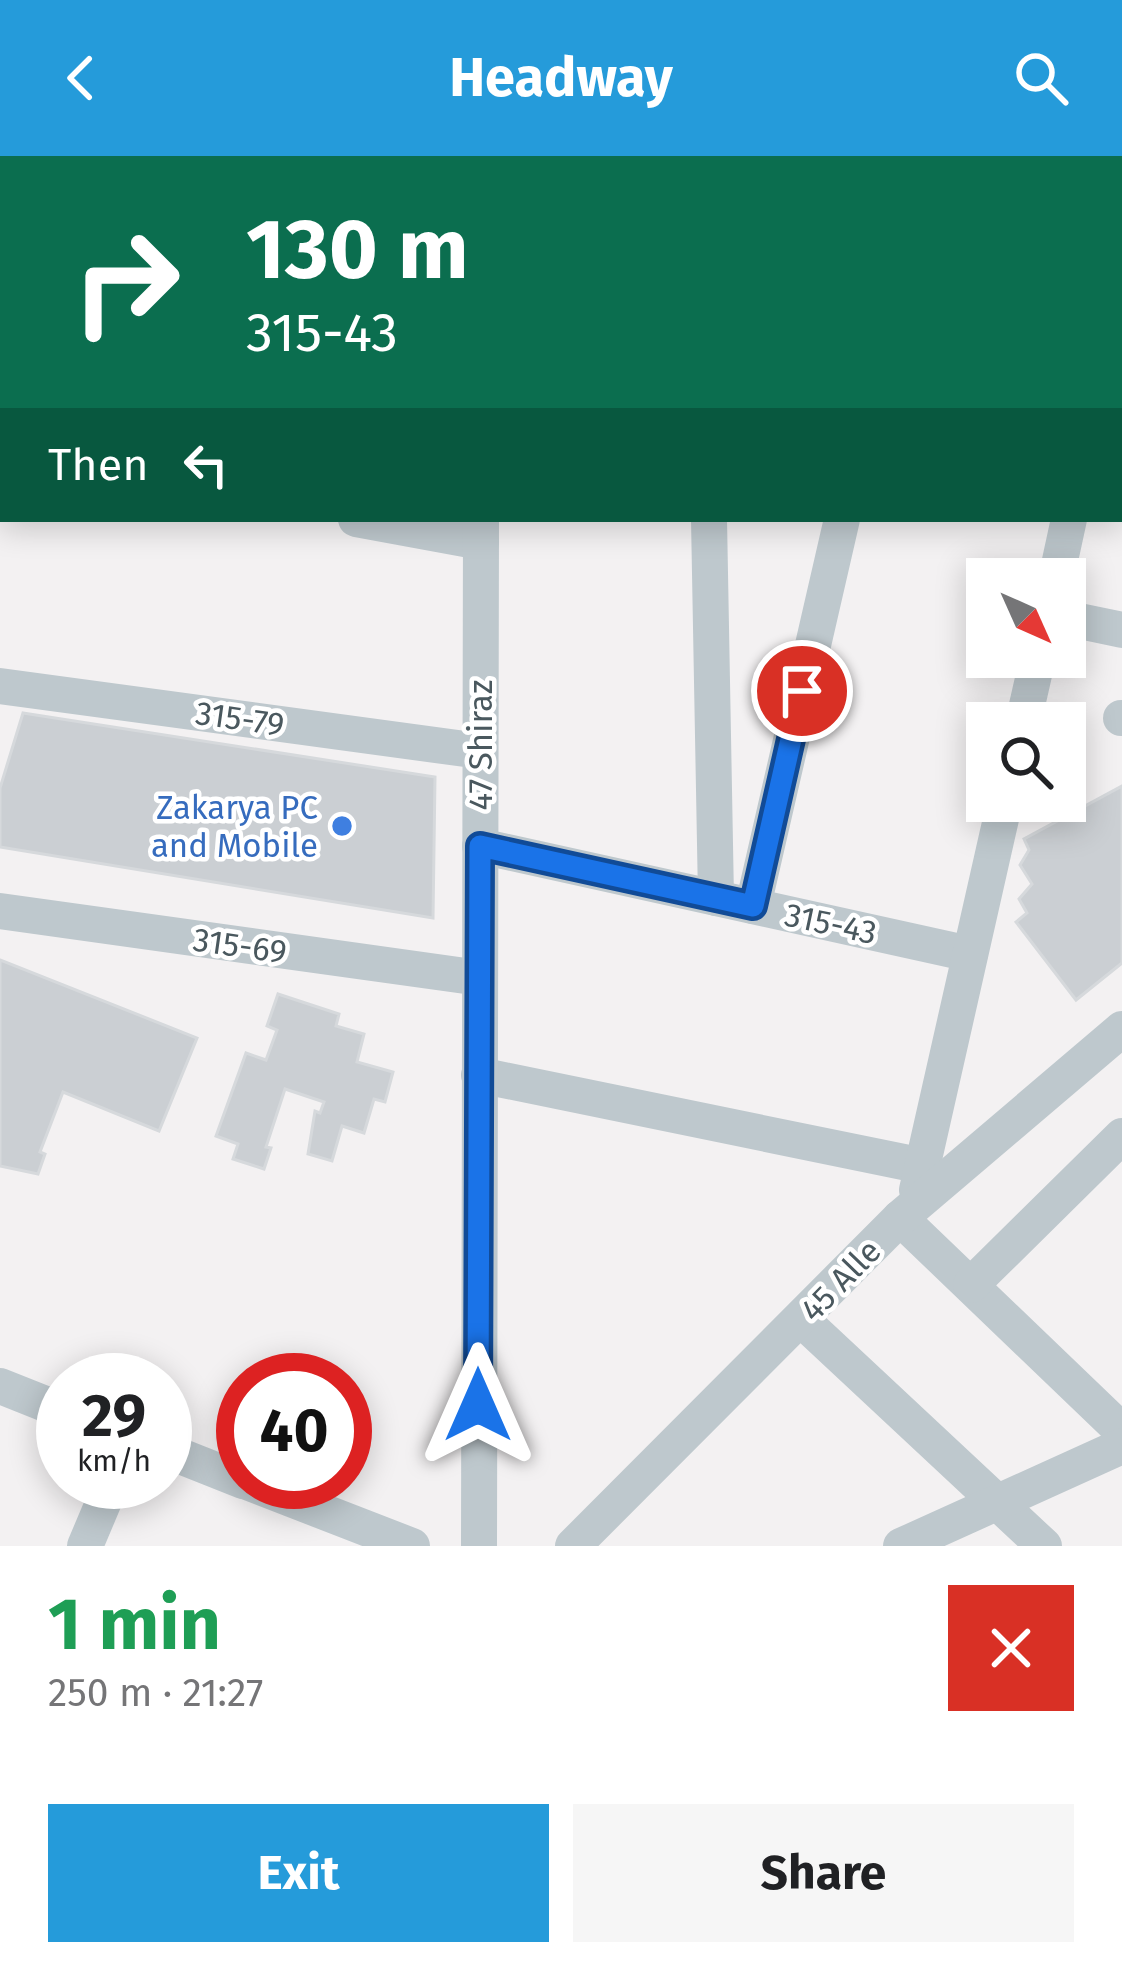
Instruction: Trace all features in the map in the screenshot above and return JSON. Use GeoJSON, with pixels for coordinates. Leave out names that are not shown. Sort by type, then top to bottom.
{"type":"FeatureCollection","features":[{"type":"Feature","properties":{"kind":"street"},"geometry":{"type":"LineString","coordinates":[[387,522],[481,531]]}},
{"type":"Feature","properties":{"kind":"street"},"geometry":{"type":"LineString","coordinates":[[709,522],[716,898]]}},
{"type":"Feature","properties":{"kind":"street"},"geometry":{"type":"LineString","coordinates":[[753,906],[841,522]]}},
{"type":"Feature","properties":{"kind":"street"},"geometry":{"type":"LineString","coordinates":[[1061,558],[1068,522]]}},
{"type":"Feature","properties":{"kind":"street","name":"47 Shiraz"},"geometry":{"type":"LineString","coordinates":[[478,1546],[481,531]]}},
{"type":"Feature","properties":{"kind":"street"},"geometry":{"type":"LineString","coordinates":[[1086,622],[1122,630]]}},
{"type":"Feature","properties":{"kind":"street","name":"315-79"},"geometry":{"type":"LineString","coordinates":[[0,686],[480,751]]}},
{"type":"Feature","properties":{"kind":"street"},"geometry":{"type":"LineString","coordinates":[[1000,822],[922,1166],[907,1212],[971,1286],[1122,1431]]}},
{"type":"Feature","properties":{"kind":"street","name":"315-43"},"geometry":{"type":"LineString","coordinates":[[480,846],[970,954]]}},
{"type":"Feature","properties":{"kind":"street","name":"315-69"},"geometry":{"type":"LineString","coordinates":[[0,911],[479,978]]}},
{"type":"Feature","properties":{"kind":"street","name":"45 Alle"},"geometry":{"type":"LineString","coordinates":[[574,1546],[907,1212],[1122,1029]]}},
{"type":"Feature","properties":{"kind":"street"},"geometry":{"type":"LineString","coordinates":[[479,1075],[922,1166]]}},
{"type":"Feature","properties":{"kind":"street"},"geometry":{"type":"LineString","coordinates":[[971,1286],[1122,1136]]}},
{"type":"Feature","properties":{"kind":"street"},"geometry":{"type":"LineString","coordinates":[[802,1320],[1043,1546]]}},
{"type":"Feature","properties":{"kind":"street"},"geometry":{"type":"LineString","coordinates":[[0,1386],[36,1400]]}},
{"type":"Feature","properties":{"kind":"street"},"geometry":{"type":"LineString","coordinates":[[901,1546],[1122,1446]]}},
{"type":"Feature","properties":{"kind":"street"},"geometry":{"type":"LineString","coordinates":[[85,1546],[101,1509]]}},
{"type":"Feature","properties":{"kind":"street"},"geometry":{"type":"LineString","coordinates":[[317,1509],[412,1546]]}},
{"type":"Feature","properties":{"kind":"building"},"geometry":{"type":"Polygon","coordinates":[[[23,713],[435,777],[433,918],[0,847],[0,788],[23,713]]]}},
{"type":"Feature","properties":{"kind":"building"},"geometry":{"type":"Polygon","coordinates":[[[1122,786],[1122,963],[1076,1000],[1016,922],[1027,913],[1019,899],[1032,884],[1020,865],[1029,850],[1024,839],[1055,822],[1086,822],[1086,805],[1122,786]]]}},
{"type":"Feature","properties":{"kind":"building"},"geometry":{"type":"Polygon","coordinates":[[[0,960],[197,1038],[159,1131],[63,1092],[40,1152],[45,1154],[38,1174],[0,1166],[0,960]]]}},
{"type":"Feature","properties":{"kind":"building"},"geometry":{"type":"Polygon","coordinates":[[[278,994],[339,1014],[336,1026],[364,1034],[357,1062],[393,1072],[385,1102],[374,1099],[364,1133],[342,1126],[332,1161],[308,1154],[315,1111],[320,1113],[324,1102],[285,1089],[266,1147],[271,1148],[264,1169],[233,1159],[238,1144],[216,1136],[246,1053],[266,1060],[277,1030],[267,1026],[278,994]]]}},
{"type":"Feature","properties":{"kind":"place","name":"Zakarya PC and Mobile"},"geometry":{"type":"Point","coordinates":[342,826]}},
{"type":"Feature","properties":{"kind":"route"},"geometry":{"type":"LineString","coordinates":[[478,1405],[480,846],[753,906],[802,691]]}}]}
